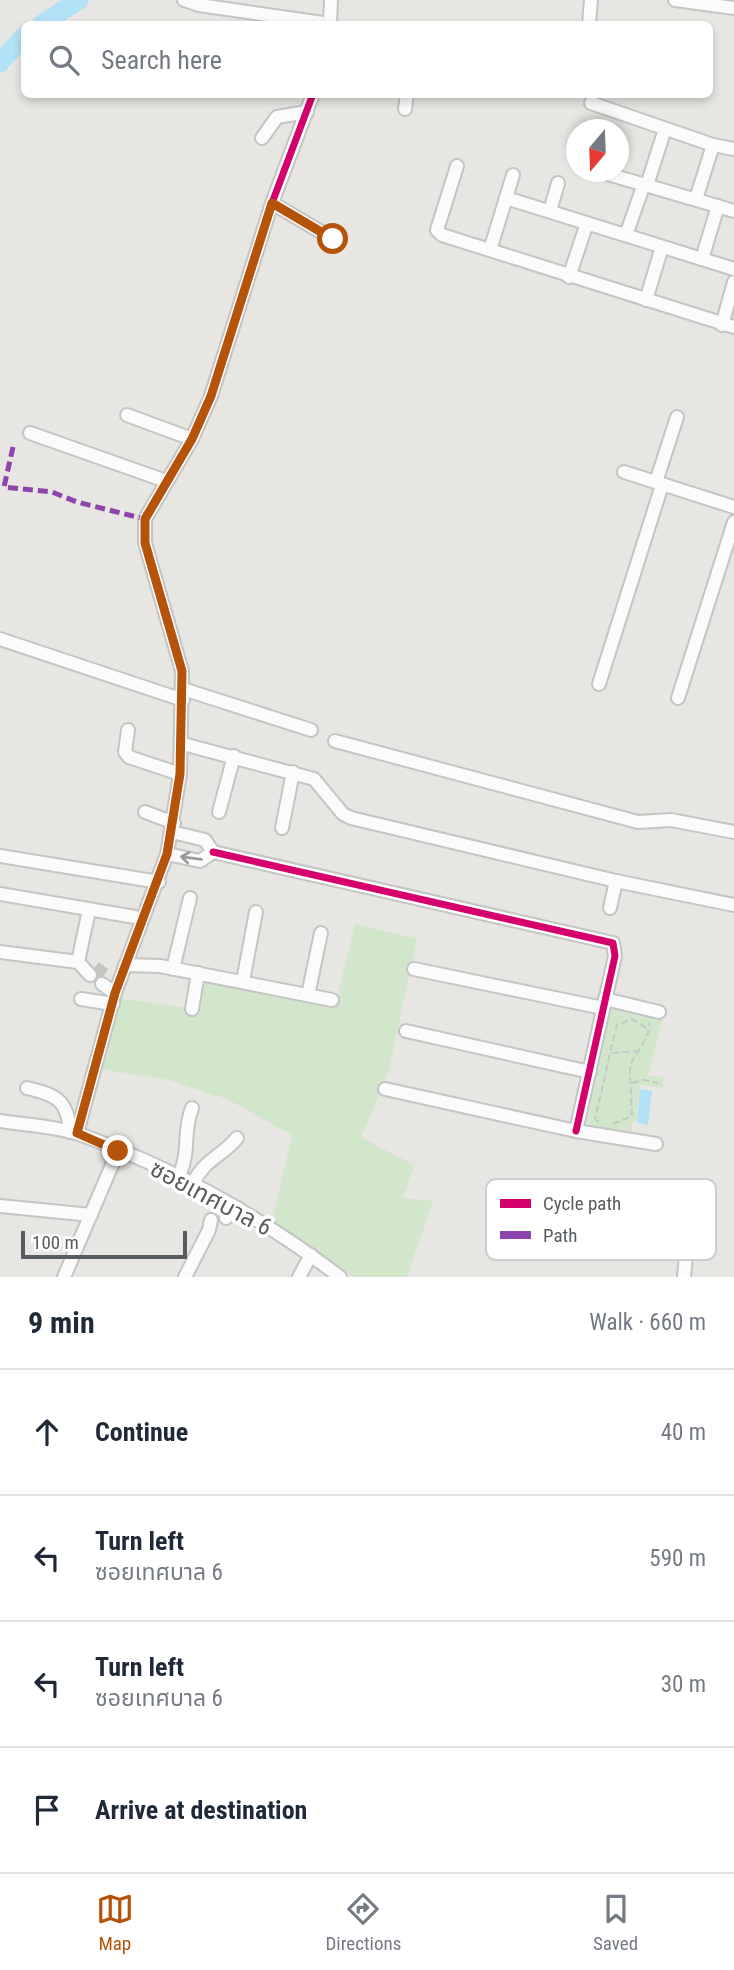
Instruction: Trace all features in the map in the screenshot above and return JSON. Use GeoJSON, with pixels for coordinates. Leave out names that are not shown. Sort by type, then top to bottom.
{"type":"FeatureCollection","features":[{"type":"Feature","properties":{"kind":"street"},"geometry":{"type":"LineString","coordinates":[[184,0],[198,5],[309,21]]}},
{"type":"Feature","properties":{"kind":"street"},"geometry":{"type":"LineString","coordinates":[[330,21],[331,0]]}},
{"type":"Feature","properties":{"kind":"street"},"geometry":{"type":"LineString","coordinates":[[589,21],[592,0]]}},
{"type":"Feature","properties":{"kind":"street"},"geometry":{"type":"LineString","coordinates":[[675,0],[734,8]]}},
{"type":"Feature","properties":{"kind":"street"},"geometry":{"type":"LineString","coordinates":[[74,1133],[125,965],[159,882],[173,828],[180,774],[183,695],[178,652],[145,534],[148,511],[192,439],[211,396],[272,203],[312,98]]}},
{"type":"Feature","properties":{"kind":"street"},"geometry":{"type":"LineString","coordinates":[[405,108],[406,98]]}},
{"type":"Feature","properties":{"kind":"street"},"geometry":{"type":"LineString","coordinates":[[591,103],[713,145],[734,149]]}},
{"type":"Feature","properties":{"kind":"street"},"geometry":{"type":"LineString","coordinates":[[262,138],[277,117],[307,112]]}},
{"type":"Feature","properties":{"kind":"street"},"geometry":{"type":"LineString","coordinates":[[625,235],[665,129]]}},
{"type":"Feature","properties":{"kind":"street"},"geometry":{"type":"LineString","coordinates":[[696,200],[713,145]]}},
{"type":"Feature","properties":{"kind":"street"},"geometry":{"type":"LineString","coordinates":[[457,166],[439,233],[728,326],[734,282]]}},
{"type":"Feature","properties":{"kind":"street"},"geometry":{"type":"LineString","coordinates":[[490,250],[513,175]]}},
{"type":"Feature","properties":{"kind":"street"},"geometry":{"type":"LineString","coordinates":[[629,180],[734,211]]}},
{"type":"Feature","properties":{"kind":"street"},"geometry":{"type":"LineString","coordinates":[[551,211],[558,183]]}},
{"type":"Feature","properties":{"kind":"street"},"geometry":{"type":"LineString","coordinates":[[506,198],[734,269]]}},
{"type":"Feature","properties":{"kind":"street"},"geometry":{"type":"LineString","coordinates":[[272,203],[333,239]]}},
{"type":"Feature","properties":{"kind":"street"},"geometry":{"type":"LineString","coordinates":[[702,259],[718,206]]}},
{"type":"Feature","properties":{"kind":"street"},"geometry":{"type":"LineString","coordinates":[[569,276],[587,223]]}},
{"type":"Feature","properties":{"kind":"street"},"geometry":{"type":"LineString","coordinates":[[646,300],[662,247]]}},
{"type":"Feature","properties":{"kind":"street"},"geometry":{"type":"LineString","coordinates":[[127,415],[192,439]]}},
{"type":"Feature","properties":{"kind":"street"},"geometry":{"type":"LineString","coordinates":[[599,684],[677,417]]}},
{"type":"Feature","properties":{"kind":"street"},"geometry":{"type":"LineString","coordinates":[[30,433],[166,481]]}},
{"type":"Feature","properties":{"kind":"street"},"geometry":{"type":"LineString","coordinates":[[624,472],[733,502]]}},
{"type":"Feature","properties":{"kind":"street"},"geometry":{"type":"LineString","coordinates":[[678,698],[734,522]]}},
{"type":"Feature","properties":{"kind":"street"},"geometry":{"type":"LineString","coordinates":[[0,639],[183,695],[311,730]]}},
{"type":"Feature","properties":{"kind":"street"},"geometry":{"type":"LineString","coordinates":[[128,730],[125,752],[129,757],[180,774]]}},
{"type":"Feature","properties":{"kind":"street"},"geometry":{"type":"LineString","coordinates":[[335,741],[638,822],[671,820],[734,832]]}},
{"type":"Feature","properties":{"kind":"street"},"geometry":{"type":"LineString","coordinates":[[183,744],[314,779],[343,814],[351,818],[616,881],[734,905]]}},
{"type":"Feature","properties":{"kind":"street"},"geometry":{"type":"LineString","coordinates":[[219,812],[234,756]]}},
{"type":"Feature","properties":{"kind":"street"},"geometry":{"type":"LineString","coordinates":[[282,828],[293,772]]}},
{"type":"Feature","properties":{"kind":"street"},"geometry":{"type":"LineString","coordinates":[[145,812],[173,828],[205,840],[213,852],[612,943],[615,956],[576,1131]]}},
{"type":"Feature","properties":{"kind":"street"},"geometry":{"type":"LineString","coordinates":[[167,854],[200,861],[213,852]]}},
{"type":"Feature","properties":{"kind":"street"},"geometry":{"type":"LineString","coordinates":[[0,856],[159,882]]}},
{"type":"Feature","properties":{"kind":"street"},"geometry":{"type":"LineString","coordinates":[[610,908],[616,881]]}},
{"type":"Feature","properties":{"kind":"street"},"geometry":{"type":"LineString","coordinates":[[0,894],[135,917]]}},
{"type":"Feature","properties":{"kind":"street"},"geometry":{"type":"LineString","coordinates":[[173,969],[190,898]]}},
{"type":"Feature","properties":{"kind":"street"},"geometry":{"type":"LineString","coordinates":[[0,953],[86,968],[89,910]]}},
{"type":"Feature","properties":{"kind":"street"},"geometry":{"type":"LineString","coordinates":[[243,981],[256,912]]}},
{"type":"Feature","properties":{"kind":"street"},"geometry":{"type":"LineString","coordinates":[[308,995],[321,933]]}},
{"type":"Feature","properties":{"kind":"street"},"geometry":{"type":"LineString","coordinates":[[125,965],[198,973],[332,1000]]}},
{"type":"Feature","properties":{"kind":"street"},"geometry":{"type":"LineString","coordinates":[[414,969],[656,1012]]}},
{"type":"Feature","properties":{"kind":"street"},"geometry":{"type":"LineString","coordinates":[[192,1009],[198,973]]}},
{"type":"Feature","properties":{"kind":"street"},"geometry":{"type":"LineString","coordinates":[[104,979],[116,993]]}},
{"type":"Feature","properties":{"kind":"street"},"geometry":{"type":"LineString","coordinates":[[81,999],[116,993]]}},
{"type":"Feature","properties":{"kind":"street"},"geometry":{"type":"LineString","coordinates":[[406,1031],[590,1072]]}},
{"type":"Feature","properties":{"kind":"street"},"geometry":{"type":"LineString","coordinates":[[27,1088],[60,1100],[74,1133]]}},
{"type":"Feature","properties":{"kind":"street"},"geometry":{"type":"LineString","coordinates":[[385,1089],[576,1131],[656,1144]]}},
{"type":"Feature","properties":{"kind":"street"},"geometry":{"type":"LineString","coordinates":[[179,1176],[188,1157],[185,1124],[192,1108]]}},
{"type":"Feature","properties":{"kind":"street","name":"ซอยเทศบาล 6"},"geometry":{"type":"LineString","coordinates":[[0,1121],[74,1133],[179,1176],[238,1208],[340,1277]]}},
{"type":"Feature","properties":{"kind":"street"},"geometry":{"type":"LineString","coordinates":[[193,1183],[202,1166],[213,1156],[225,1152],[237,1138]]}},
{"type":"Feature","properties":{"kind":"street"},"geometry":{"type":"LineString","coordinates":[[64,1277],[118,1151]]}},
{"type":"Feature","properties":{"kind":"street"},"geometry":{"type":"LineString","coordinates":[[185,1277],[215,1221],[218,1198]]}},
{"type":"Feature","properties":{"kind":"street"},"geometry":{"type":"LineString","coordinates":[[0,1206],[91,1215]]}},
{"type":"Feature","properties":{"kind":"street"},"geometry":{"type":"LineString","coordinates":[[215,1221],[238,1208]]}},
{"type":"Feature","properties":{"kind":"street"},"geometry":{"type":"LineString","coordinates":[[299,1277],[310,1255]]}},
{"type":"Feature","properties":{"kind":"path"},"geometry":{"type":"LineString","coordinates":[[608,1125],[618,1124],[632,1116],[630,1071],[656,1012]]}},
{"type":"Feature","properties":{"kind":"path"},"geometry":{"type":"LineString","coordinates":[[598,1123],[595,1118],[601,1105],[604,1072],[617,1025],[623,1020],[632,1019],[648,1029]]}},
{"type":"Feature","properties":{"kind":"path"},"geometry":{"type":"LineString","coordinates":[[611,1053],[638,1051]]}},
{"type":"Feature","properties":{"kind":"path"},"geometry":{"type":"LineString","coordinates":[[631,1084],[644,1080],[659,1083]]}},
{"type":"Feature","properties":{"kind":"green space"},"geometry":{"type":"Polygon","coordinates":[[[355,924],[417,939],[388,1074],[361,1137],[414,1165],[403,1198],[433,1201],[407,1277],[353,1277],[272,1222],[292,1135],[227,1099],[169,1080],[101,1069],[120,998],[199,1010],[202,981],[335,1006],[355,924]]]}},
{"type":"Feature","properties":{"kind":"green space"},"geometry":{"type":"Polygon","coordinates":[[[618,1008],[663,1018],[648,1076],[663,1077],[663,1088],[640,1084],[636,1122],[632,1122],[631,1131],[589,1126],[587,1122],[611,1009],[618,1008]]]}},
{"type":"Feature","properties":{"kind":"water"},"geometry":{"type":"Polygon","coordinates":[[[640,1089],[652,1091],[648,1125],[637,1123],[640,1089]]]}},
{"type":"Feature","properties":{"kind":"waterway"},"geometry":{"type":"LineString","coordinates":[[47,21],[79,0]]}},
{"type":"Feature","properties":{"kind":"waterway"},"geometry":{"type":"LineString","coordinates":[[0,63],[21,39]]}},
{"type":"Feature","properties":{"kind":"tunnel"},"geometry":{"type":"LineString","coordinates":[[95,967],[106,975]]}},
{"type":"Feature","properties":{"kind":"marked path"},"geometry":{"type":"LineString","coordinates":[[13,447],[4,487],[52,492],[77,502],[145,519]]}},
{"type":"Feature","properties":{"kind":"cycle path"},"geometry":{"type":"LineString","coordinates":[[77,1133],[115,993],[167,854],[180,774],[182,671],[145,543],[145,519],[192,439],[211,396],[272,203],[311,98]]}},
{"type":"Feature","properties":{"kind":"cycle path"},"geometry":{"type":"LineString","coordinates":[[213,852],[613,943],[615,956],[576,1131]]}},
{"type":"Feature","properties":{"kind":"route"},"geometry":{"type":"LineString","coordinates":[[118,1151],[77,1133],[115,993],[159,882],[167,854],[174,823],[183,744],[182,671],[145,543],[145,519],[192,439],[211,396],[272,203],[333,239]]}}]}
